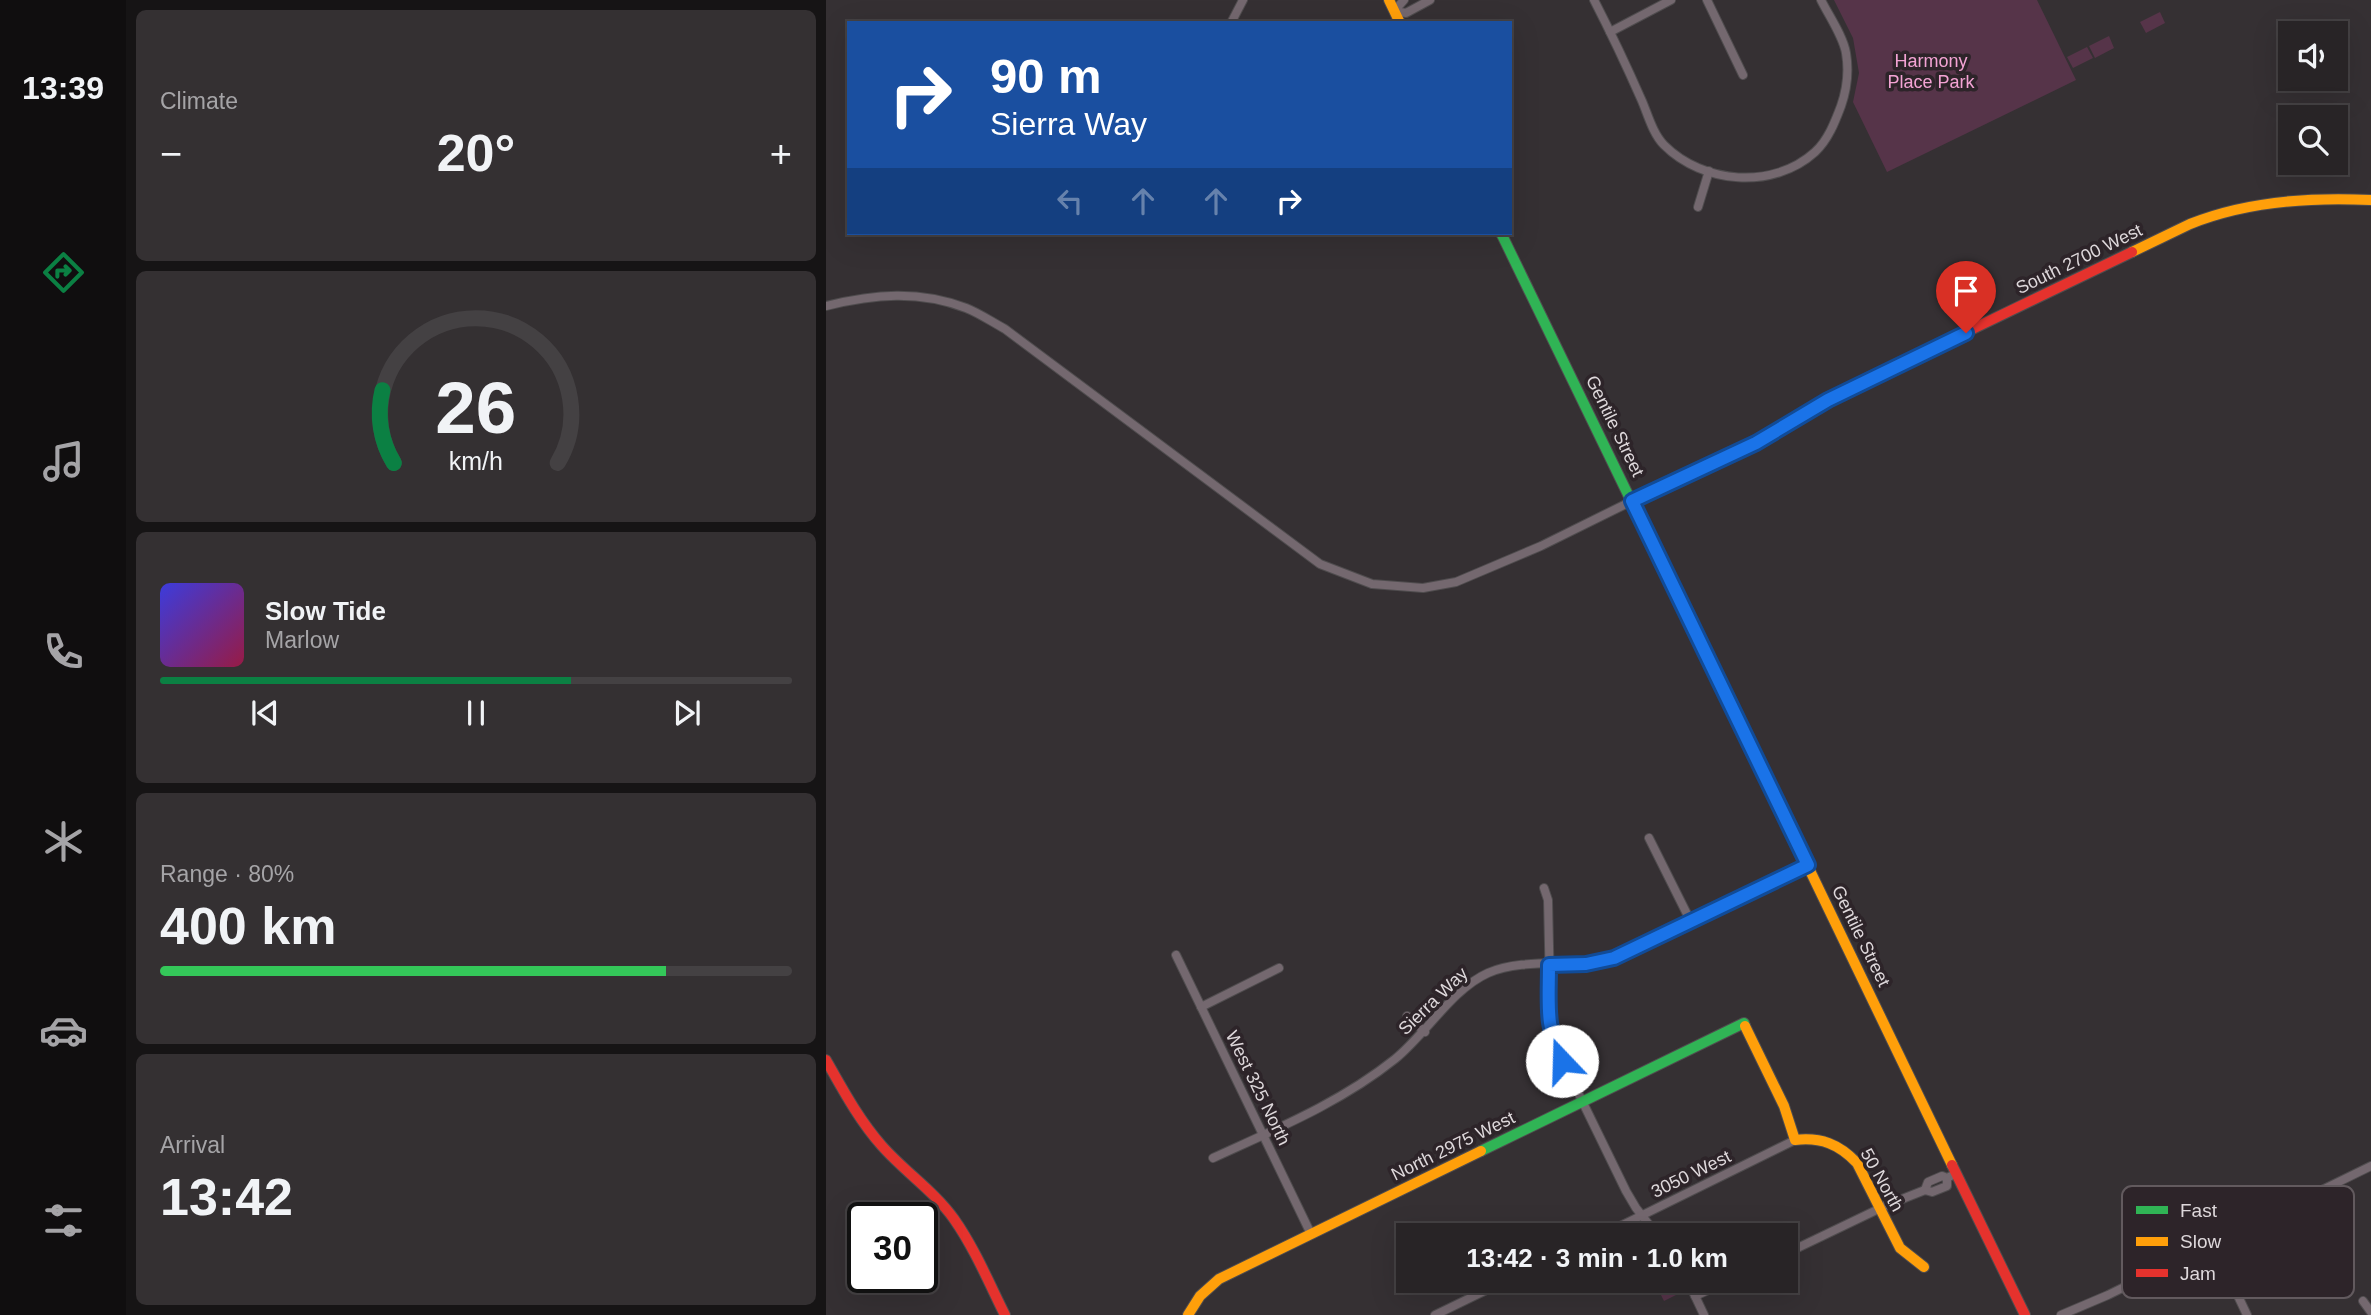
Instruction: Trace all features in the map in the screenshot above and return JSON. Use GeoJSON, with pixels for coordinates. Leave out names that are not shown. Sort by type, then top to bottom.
{"type":"FeatureCollection","features":[{"type":"Feature","properties":{"kind":"main road"},"geometry":{"type":"LineString","coordinates":[[1389,0],[1399,21]]}},
{"type":"Feature","properties":{"kind":"main road","name":"South 2700 West"},"geometry":{"type":"LineString","coordinates":[[1632,501],[1756,443],[1840,393],[2191,224],[2238,209],[2272,202],[2321,198],[2371,200]]}},
{"type":"Feature","properties":{"kind":"main road","name":"Gentile Street"},"geometry":{"type":"LineString","coordinates":[[1502,235],[1808,865],[1952,1176],[2025,1315]]}},
{"type":"Feature","properties":{"kind":"main road","name":"North 2975 West"},"geometry":{"type":"LineString","coordinates":[[1188,1315],[1200,1296],[1219,1279],[1744,1023],[1784,1106],[1795,1140]]}},
{"type":"Feature","properties":{"kind":"main road"},"geometry":{"type":"LineString","coordinates":[[826,1060],[855,1112],[883,1147],[932,1193],[953,1218],[968,1241],[1005,1315]]}},
{"type":"Feature","properties":{"kind":"main road","name":"50 North"},"geometry":{"type":"LineString","coordinates":[[1795,1140],[1821,1139],[1849,1153],[1857,1163],[1900,1248],[1924,1267]]}},
{"type":"Feature","properties":{"kind":"street"},"geometry":{"type":"LineString","coordinates":[[1232,21],[1243,0]]}},
{"type":"Feature","properties":{"kind":"street"},"geometry":{"type":"LineString","coordinates":[[1394,11],[1404,0]]}},
{"type":"Feature","properties":{"kind":"street"},"geometry":{"type":"LineString","coordinates":[[1394,11],[1406,13],[1430,0]]}},
{"type":"Feature","properties":{"kind":"street"},"geometry":{"type":"LineString","coordinates":[[1594,0],[1660,139],[1682,158],[1709,171],[1727,176],[1757,178],[1796,165],[1815,153],[1829,136],[1839,111],[1846,88],[1846,51],[1821,0]]}},
{"type":"Feature","properties":{"kind":"street"},"geometry":{"type":"LineString","coordinates":[[1610,32],[1671,0]]}},
{"type":"Feature","properties":{"kind":"street"},"geometry":{"type":"LineString","coordinates":[[1707,0],[1743,75]]}},
{"type":"Feature","properties":{"kind":"street"},"geometry":{"type":"LineString","coordinates":[[1698,207],[1709,171]]}},
{"type":"Feature","properties":{"kind":"street"},"geometry":{"type":"LineString","coordinates":[[826,306],[881,295],[909,295],[968,309],[1016,337],[1320,564],[1372,584],[1423,588],[1456,582],[1541,546],[1632,501]]}},
{"type":"Feature","properties":{"kind":"street"},"geometry":{"type":"LineString","coordinates":[[1649,838],[1691,922]]}},
{"type":"Feature","properties":{"kind":"street","name":"Sierra Way"},"geometry":{"type":"LineString","coordinates":[[1213,1157],[1347,1092],[1397,1057],[1425,1032],[1461,991],[1484,975],[1518,965],[1586,964],[1614,958],[1808,865]]}},
{"type":"Feature","properties":{"kind":"street"},"geometry":{"type":"LineString","coordinates":[[1544,888],[1548,900],[1551,1037],[1626,1191],[1648,1223]]}},
{"type":"Feature","properties":{"kind":"street","name":"West 325 North"},"geometry":{"type":"LineString","coordinates":[[1176,956],[1311,1234]]}},
{"type":"Feature","properties":{"kind":"street"},"geometry":{"type":"LineString","coordinates":[[1201,1007],[1279,968]]}},
{"type":"Feature","properties":{"kind":"street"},"geometry":{"type":"LineString","coordinates":[[1407,1016],[1425,1032]]}},
{"type":"Feature","properties":{"kind":"street","name":"3050 West"},"geometry":{"type":"LineString","coordinates":[[1626,1223],[1795,1140]]}},
{"type":"Feature","properties":{"kind":"street"},"geometry":{"type":"LineString","coordinates":[[2330,1186],[2371,1166]]}},
{"type":"Feature","properties":{"kind":"street"},"geometry":{"type":"LineString","coordinates":[[1798,1248],[1879,1209],[1925,1190],[1932,1192],[1947,1186],[1952,1176]]}},
{"type":"Feature","properties":{"kind":"street"},"geometry":{"type":"LineString","coordinates":[[2061,1315],[2122,1288]]}},
{"type":"Feature","properties":{"kind":"street"},"geometry":{"type":"LineString","coordinates":[[1435,1315],[1480,1293]]}},
{"type":"Feature","properties":{"kind":"street"},"geometry":{"type":"LineString","coordinates":[[1694,1293],[1704,1315]]}},
{"type":"Feature","properties":{"kind":"street"},"geometry":{"type":"LineString","coordinates":[[1695,1296],[1702,1293]]}},
{"type":"Feature","properties":{"kind":"street"},"geometry":{"type":"LineString","coordinates":[[2239,1298],[2247,1315]]}},
{"type":"Feature","properties":{"kind":"street"},"geometry":{"type":"LineString","coordinates":[[2363,1301],[2371,1312]]}},
{"type":"Feature","properties":{"kind":"green space","name":"Harmony Place Park"},"geometry":{"type":"Polygon","coordinates":[[[1834,0],[2037,0],[2076,80],[1887,172],[1853,102],[1859,73],[1853,38],[1834,0]]]}},
{"type":"Feature","properties":{"kind":"green space"},"geometry":{"type":"Polygon","coordinates":[[[2160,12],[2165,23],[2146,33],[2140,22],[2160,12]]]}},
{"type":"Feature","properties":{"kind":"green space"},"geometry":{"type":"Polygon","coordinates":[[[2109,36],[2114,48],[2095,58],[2089,46],[2109,36]]]}},
{"type":"Feature","properties":{"kind":"green space"},"geometry":{"type":"Polygon","coordinates":[[[2087,47],[2093,58],[2073,68],[2067,57],[2087,47]]]}},
{"type":"Feature","properties":{"kind":"green space"},"geometry":{"type":"Polygon","coordinates":[[[1660,1293],[1678,1293],[1678,1294],[1664,1301],[1660,1293]]]}},
{"type":"Feature","properties":{"kind":"traffic: fast"},"geometry":{"type":"LineString","coordinates":[[1502,235],[1721,686]]}},
{"type":"Feature","properties":{"kind":"traffic: fast"},"geometry":{"type":"LineString","coordinates":[[1481,1151],[1744,1023],[1745,1026]]}},
{"type":"Feature","properties":{"kind":"traffic: slow"},"geometry":{"type":"LineString","coordinates":[[1389,0],[1399,21]]}},
{"type":"Feature","properties":{"kind":"traffic: slow"},"geometry":{"type":"LineString","coordinates":[[2132,252],[2190,224],[2234,210],[2302,200],[2371,200]]}},
{"type":"Feature","properties":{"kind":"traffic: slow"},"geometry":{"type":"LineString","coordinates":[[1721,686],[1952,1165]]}},
{"type":"Feature","properties":{"kind":"traffic: slow"},"geometry":{"type":"LineString","coordinates":[[1745,1026],[1784,1106],[1795,1140],[1829,1143],[1857,1163],[1900,1248],[1924,1267]]}},
{"type":"Feature","properties":{"kind":"traffic: slow"},"geometry":{"type":"LineString","coordinates":[[1188,1315],[1200,1296],[1219,1279],[1481,1151]]}},
{"type":"Feature","properties":{"kind":"traffic: jam"},"geometry":{"type":"LineString","coordinates":[[1632,501],[1756,443],[1840,393],[2132,252]]}},
{"type":"Feature","properties":{"kind":"traffic: jam"},"geometry":{"type":"LineString","coordinates":[[826,1060],[874,1136],[938,1199],[962,1230],[1005,1315]]}},
{"type":"Feature","properties":{"kind":"traffic: jam"},"geometry":{"type":"LineString","coordinates":[[1952,1165],[2025,1315]]}},
{"type":"Feature","properties":{"kind":"route"},"geometry":{"type":"LineString","coordinates":[[1562,1061],[1553,1044],[1549,1028],[1549,965],[1586,964],[1614,958],[1808,865],[1632,501],[1756,443],[1828,400],[1966,333]]}}]}
